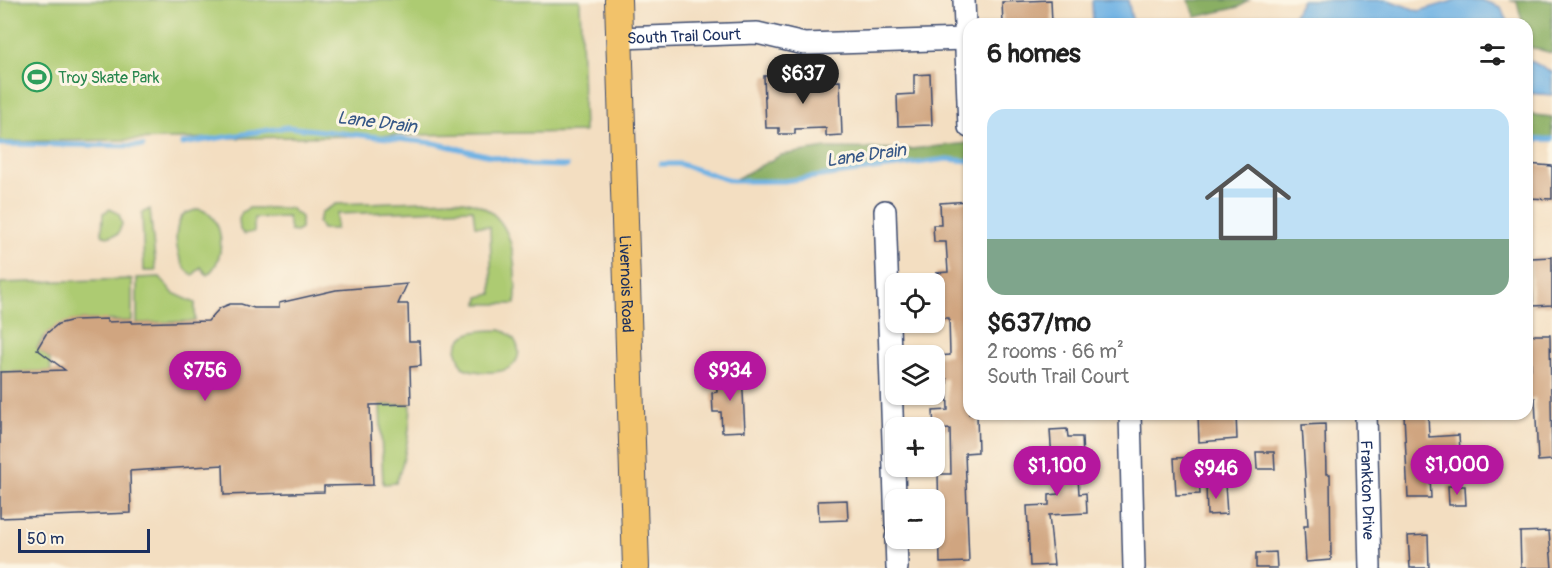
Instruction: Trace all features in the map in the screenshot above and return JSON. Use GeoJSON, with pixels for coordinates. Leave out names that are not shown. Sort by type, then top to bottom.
{"type":"FeatureCollection","features":[{"type":"Feature","properties":{"kind":"main road","name":"Livernois Road"},"geometry":{"type":"LineString","coordinates":[[618,0],[636,568]]}},
{"type":"Feature","properties":{"kind":"street"},"geometry":{"type":"LineString","coordinates":[[964,0],[964,18]]}},
{"type":"Feature","properties":{"kind":"street","name":"South Trail Court"},"geometry":{"type":"LineString","coordinates":[[620,38],[757,33],[804,44],[963,39]]}},
{"type":"Feature","properties":{"kind":"street"},"geometry":{"type":"LineString","coordinates":[[885,211],[895,489]]}},
{"type":"Feature","properties":{"kind":"street"},"geometry":{"type":"LineString","coordinates":[[1130,420],[1134,568]]}},
{"type":"Feature","properties":{"kind":"street","name":"Frankton Drive"},"geometry":{"type":"LineString","coordinates":[[1366,420],[1370,568]]}},
{"type":"Feature","properties":{"kind":"street"},"geometry":{"type":"LineString","coordinates":[[896,549],[897,568]]}},
{"type":"Feature","properties":{"kind":"green space"},"geometry":{"type":"Polygon","coordinates":[[[0,0],[580,0],[584,132],[0,142],[0,0]]]}},
{"type":"Feature","properties":{"kind":"green space"},"geometry":{"type":"Polygon","coordinates":[[[1188,0],[1249,0],[1239,7],[1196,17],[1188,0]]]}},
{"type":"Feature","properties":{"kind":"green space"},"geometry":{"type":"Polygon","coordinates":[[[1510,0],[1552,0],[1552,53],[1533,48],[1533,18],[1521,18],[1517,2],[1510,0]]]}},
{"type":"Feature","properties":{"kind":"green space"},"geometry":{"type":"Polygon","coordinates":[[[1533,115],[1552,117],[1552,139],[1533,140],[1533,115]]]}},
{"type":"Feature","properties":{"kind":"green space"},"geometry":{"type":"Polygon","coordinates":[[[963,144],[963,160],[947,159],[784,181],[732,181],[781,155],[826,148],[911,149],[963,144]]]}},
{"type":"Feature","properties":{"kind":"green space"},"geometry":{"type":"Polygon","coordinates":[[[453,200],[469,202],[482,207],[501,223],[512,247],[515,304],[478,304],[479,297],[492,294],[490,227],[475,226],[473,209],[337,214],[336,229],[322,229],[318,222],[322,212],[336,204],[453,200]]]}},
{"type":"Feature","properties":{"kind":"green space"},"geometry":{"type":"Polygon","coordinates":[[[249,208],[290,208],[301,217],[301,229],[296,232],[290,231],[288,217],[254,218],[254,232],[244,234],[240,230],[239,219],[242,212],[249,208]]]}},
{"type":"Feature","properties":{"kind":"green space"},"geometry":{"type":"Polygon","coordinates":[[[110,209],[119,214],[122,224],[118,234],[107,237],[102,234],[103,213],[110,209]]]}},
{"type":"Feature","properties":{"kind":"green space"},"geometry":{"type":"Polygon","coordinates":[[[150,209],[156,271],[144,271],[142,213],[150,209]]]}},
{"type":"Feature","properties":{"kind":"green space"},"geometry":{"type":"Polygon","coordinates":[[[198,209],[214,219],[220,239],[218,259],[214,268],[207,275],[201,267],[193,275],[187,270],[182,264],[177,247],[177,229],[180,221],[184,214],[198,209]]]}},
{"type":"Feature","properties":{"kind":"green space"},"geometry":{"type":"Polygon","coordinates":[[[160,277],[173,293],[195,303],[195,321],[137,323],[137,278],[160,277]]]}},
{"type":"Feature","properties":{"kind":"green space"},"geometry":{"type":"Polygon","coordinates":[[[132,279],[132,321],[79,320],[55,327],[37,348],[50,359],[51,371],[0,372],[0,283],[132,279]]]}},
{"type":"Feature","properties":{"kind":"green space"},"geometry":{"type":"Polygon","coordinates":[[[500,330],[510,335],[517,344],[518,355],[512,366],[501,371],[487,372],[462,367],[456,349],[463,337],[474,332],[500,330]]]}},
{"type":"Feature","properties":{"kind":"green space"},"geometry":{"type":"Polygon","coordinates":[[[411,404],[407,444],[396,483],[383,484],[380,405],[411,404]]]}},
{"type":"Feature","properties":{"kind":"water"},"geometry":{"type":"Polygon","coordinates":[[[1092,0],[1128,0],[1132,18],[1093,18],[1092,0]]]}},
{"type":"Feature","properties":{"kind":"water"},"geometry":{"type":"Polygon","coordinates":[[[1302,0],[1388,0],[1419,11],[1456,0],[1481,0],[1501,7],[1506,18],[1292,18],[1302,0]]]}},
{"type":"Feature","properties":{"kind":"water"},"geometry":{"type":"Polygon","coordinates":[[[1533,62],[1552,72],[1552,95],[1533,93],[1533,62]]]}},
{"type":"Feature","properties":{"kind":"building"},"geometry":{"type":"Polygon","coordinates":[[[1051,0],[1052,18],[1003,18],[1002,2],[1051,0]]]}},
{"type":"Feature","properties":{"kind":"building"},"geometry":{"type":"Polygon","coordinates":[[[930,74],[932,125],[898,126],[897,95],[914,94],[914,75],[930,74]]]}},
{"type":"Feature","properties":{"kind":"building"},"geometry":{"type":"Polygon","coordinates":[[[793,75],[793,82],[840,81],[842,135],[826,136],[826,128],[795,129],[795,134],[779,134],[779,128],[766,128],[764,76],[793,75]]]}},
{"type":"Feature","properties":{"kind":"building"},"geometry":{"type":"Polygon","coordinates":[[[1533,164],[1552,166],[1552,199],[1533,198],[1533,164]]]}},
{"type":"Feature","properties":{"kind":"building"},"geometry":{"type":"Polygon","coordinates":[[[963,201],[963,420],[977,420],[978,452],[965,453],[969,562],[940,563],[940,549],[945,549],[945,489],[938,489],[938,477],[951,474],[950,429],[945,429],[945,417],[933,417],[933,411],[948,410],[945,355],[950,355],[949,318],[945,318],[945,273],[936,273],[948,272],[946,242],[934,242],[933,225],[941,225],[940,203],[963,201]]]}},
{"type":"Feature","properties":{"kind":"building"},"geometry":{"type":"Polygon","coordinates":[[[1552,257],[1552,305],[1533,306],[1533,258],[1552,257]]]}},
{"type":"Feature","properties":{"kind":"building"},"geometry":{"type":"Polygon","coordinates":[[[407,284],[398,304],[408,304],[409,341],[420,341],[421,366],[410,367],[411,404],[370,405],[373,485],[324,486],[324,492],[224,495],[223,465],[130,471],[131,513],[0,518],[0,372],[65,370],[37,349],[46,334],[58,324],[74,320],[107,319],[107,322],[132,321],[132,323],[208,321],[220,308],[230,304],[241,304],[254,308],[279,308],[279,303],[336,290],[407,284]]]}},
{"type":"Feature","properties":{"kind":"building"},"geometry":{"type":"Polygon","coordinates":[[[1533,335],[1550,335],[1552,460],[1538,461],[1535,398],[1533,398],[1533,335]]]}},
{"type":"Feature","properties":{"kind":"building"},"geometry":{"type":"Polygon","coordinates":[[[742,373],[745,431],[722,432],[721,412],[713,412],[712,393],[717,392],[716,374],[742,373]]]}},
{"type":"Feature","properties":{"kind":"building"},"geometry":{"type":"Polygon","coordinates":[[[1198,420],[1236,420],[1237,439],[1199,442],[1198,420]]]}},
{"type":"Feature","properties":{"kind":"building"},"geometry":{"type":"Polygon","coordinates":[[[1404,420],[1428,420],[1429,437],[1459,435],[1460,451],[1429,453],[1431,498],[1408,498],[1404,420]]]}},
{"type":"Feature","properties":{"kind":"building"},"geometry":{"type":"Polygon","coordinates":[[[1325,424],[1326,474],[1330,474],[1331,560],[1306,562],[1304,526],[1308,526],[1302,425],[1325,424]]]}},
{"type":"Feature","properties":{"kind":"building"},"geometry":{"type":"Polygon","coordinates":[[[1067,429],[1068,437],[1082,437],[1083,459],[1077,460],[1079,494],[1086,493],[1087,513],[1049,515],[1054,565],[1030,566],[1027,506],[1049,505],[1049,495],[1058,494],[1057,460],[1052,460],[1050,430],[1067,429]]]}},
{"type":"Feature","properties":{"kind":"building"},"geometry":{"type":"Polygon","coordinates":[[[1256,452],[1274,452],[1275,469],[1257,469],[1256,452]]]}},
{"type":"Feature","properties":{"kind":"building"},"geometry":{"type":"Polygon","coordinates":[[[1198,457],[1200,494],[1176,495],[1174,458],[1198,457]]]}},
{"type":"Feature","properties":{"kind":"building"},"geometry":{"type":"Polygon","coordinates":[[[1225,484],[1227,514],[1207,515],[1206,485],[1225,484]]]}},
{"type":"Feature","properties":{"kind":"building"},"geometry":{"type":"Polygon","coordinates":[[[1448,486],[1465,486],[1466,505],[1449,505],[1448,486]]]}},
{"type":"Feature","properties":{"kind":"building"},"geometry":{"type":"Polygon","coordinates":[[[847,500],[848,520],[819,521],[818,501],[847,500]]]}},
{"type":"Feature","properties":{"kind":"building"},"geometry":{"type":"Polygon","coordinates":[[[1549,531],[1552,568],[1521,568],[1520,532],[1549,531]]]}},
{"type":"Feature","properties":{"kind":"building"},"geometry":{"type":"Polygon","coordinates":[[[1428,535],[1429,568],[1410,568],[1408,536],[1428,535]]]}},
{"type":"Feature","properties":{"kind":"building"},"geometry":{"type":"Polygon","coordinates":[[[1276,552],[1277,568],[1256,568],[1256,553],[1276,552]]]}},
{"type":"Feature","properties":{"kind":"waterway","name":"Lane Drain"},"geometry":{"type":"LineString","coordinates":[[182,144],[287,127],[434,143],[530,165],[567,166]]}},
{"type":"Feature","properties":{"kind":"waterway","name":"Lane Drain"},"geometry":{"type":"LineString","coordinates":[[1533,140],[1552,139]]}},
{"type":"Feature","properties":{"kind":"waterway","name":"Lane Drain"},"geometry":{"type":"LineString","coordinates":[[0,144],[143,146]]}},
{"type":"Feature","properties":{"kind":"waterway","name":"Lane Drain"},"geometry":{"type":"LineString","coordinates":[[661,164],[680,164],[732,181],[784,181],[947,159],[963,160]]}},
{"type":"Feature","properties":{"kind":"place","name":"Troy Skate Park"},"geometry":{"type":"Point","coordinates":[37,77]}}]}
